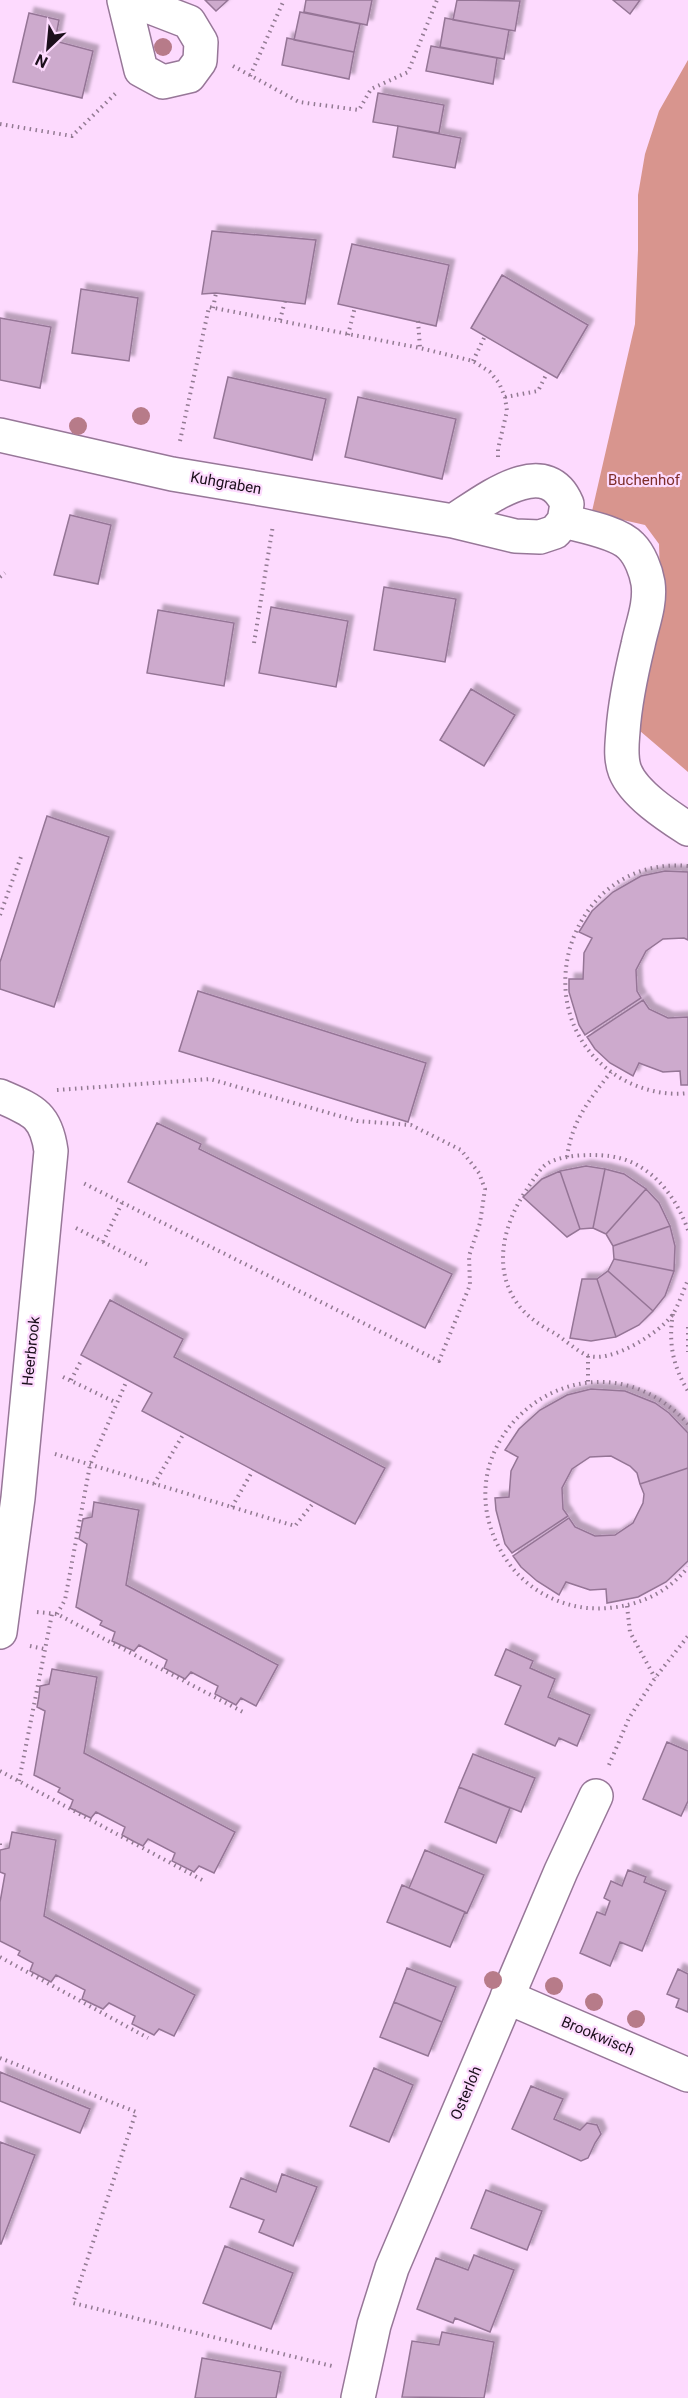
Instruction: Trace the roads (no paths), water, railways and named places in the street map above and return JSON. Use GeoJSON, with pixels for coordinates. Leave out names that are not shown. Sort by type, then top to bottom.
{"type":"FeatureCollection","features":[{"type":"Feature","properties":{"kind":"street"},"geometry":{"type":"LineString","coordinates":[[124,0],[141,70],[163,82],[189,76],[200,61],[201,42],[189,22],[132,0]]}},
{"type":"Feature","properties":{"kind":"street","name":"Kuhgraben"},"geometry":{"type":"LineString","coordinates":[[0,435],[172,474],[453,521],[494,533],[531,537],[548,536],[555,532],[564,521]]}},
{"type":"Feature","properties":{"kind":"street"},"geometry":{"type":"LineString","coordinates":[[453,521],[505,489],[535,481],[544,482],[558,490],[567,504],[564,521],[600,530],[631,545],[642,562],[648,584],[647,610],[625,708],[621,750],[626,772],[639,790],[661,812],[688,829]]}},
{"type":"Feature","properties":{"kind":"street","name":"Heerbrook"},"geometry":{"type":"LineString","coordinates":[[0,1096],[32,1110],[42,1120],[49,1136],[51,1167],[18,1498],[2,1620]]}},
{"type":"Feature","properties":{"kind":"street","name":"Osterloh"},"geometry":{"type":"LineString","coordinates":[[358,2398],[374,2325],[392,2268],[561,1871],[596,1796]]}},
{"type":"Feature","properties":{"kind":"street","name":"Brookwisch"},"geometry":{"type":"LineString","coordinates":[[507,1997],[688,2075]]}},
{"type":"Feature","properties":{"kind":"park label","name":"Buchenhof"},"geometry":{"type":"Point","coordinates":[644,480]}}]}
